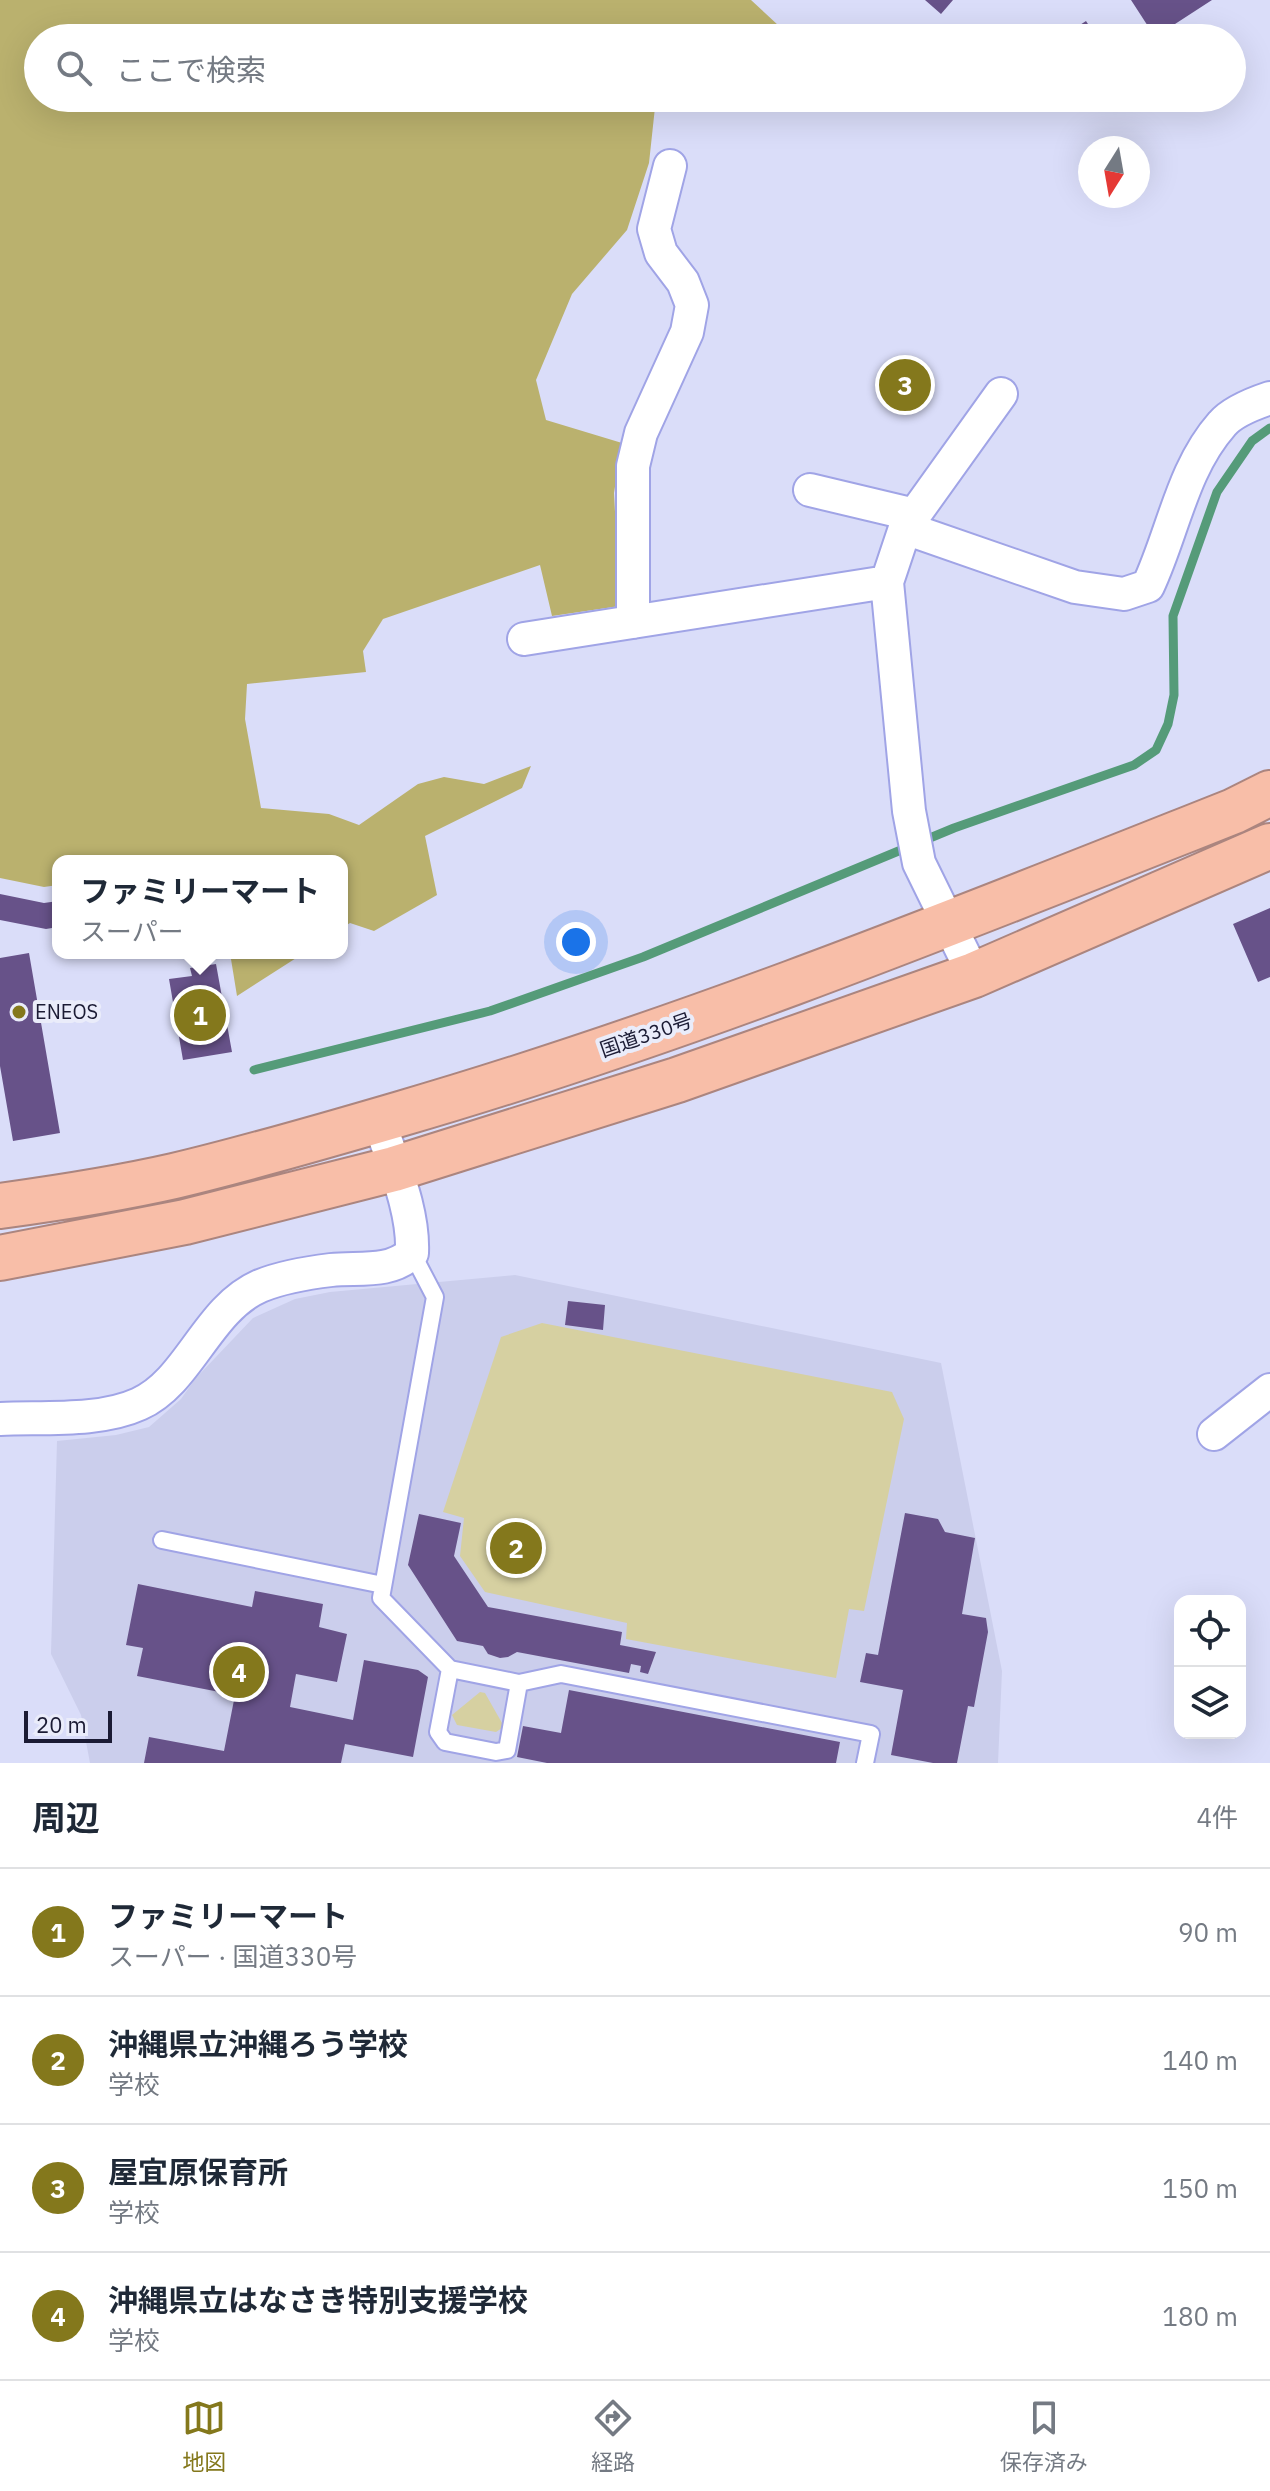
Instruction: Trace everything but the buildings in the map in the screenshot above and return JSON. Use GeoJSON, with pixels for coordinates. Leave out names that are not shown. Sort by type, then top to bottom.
{"type":"FeatureCollection","features":[{"type":"Feature","properties":{"kind":"highway","name":"国道330号"},"geometry":{"type":"LineString","coordinates":[[0,1206],[172,1177],[542,1071],[666,1029],[948,924],[1234,811],[1270,793]]}},
{"type":"Feature","properties":{"kind":"highway"},"geometry":{"type":"LineString","coordinates":[[0,1258],[185,1222],[394,1169],[677,1080],[974,975],[1270,846]]}},
{"type":"Feature","properties":{"kind":"street"},"geometry":{"type":"LineString","coordinates":[[633,622],[633,466],[641,433],[687,332],[692,305],[683,282],[661,253],[654,229],[670,166]]}},
{"type":"Feature","properties":{"kind":"street"},"geometry":{"type":"LineString","coordinates":[[974,975],[919,863],[911,824],[887,582],[910,522],[1001,394]]}},
{"type":"Feature","properties":{"kind":"street"},"geometry":{"type":"LineString","coordinates":[[810,490],[910,522],[1075,587],[1124,594],[1148,586],[1163,554],[1194,463],[1223,422],[1270,398]]}},
{"type":"Feature","properties":{"kind":"street"},"geometry":{"type":"LineString","coordinates":[[524,639],[887,582]]}},
{"type":"Feature","properties":{"kind":"street"},"geometry":{"type":"LineString","coordinates":[[0,1419],[112,1414],[141,1404],[161,1390],[228,1310],[256,1288],[286,1277],[333,1269],[383,1268],[402,1262],[412,1253],[412,1239],[405,1201],[379,1120]]}},
{"type":"Feature","properties":{"kind":"street"},"geometry":{"type":"LineString","coordinates":[[1214,1434],[1270,1390]]}},
{"type":"Feature","properties":{"kind":"lane"},"geometry":{"type":"LineString","coordinates":[[412,1253],[435,1297],[381,1598],[450,1669],[519,1683],[561,1674],[871,1734],[865,1763]]}},
{"type":"Feature","properties":{"kind":"lane"},"geometry":{"type":"LineString","coordinates":[[162,1540],[383,1585]]}},
{"type":"Feature","properties":{"kind":"lane"},"geometry":{"type":"LineString","coordinates":[[450,1669],[438,1732],[445,1742],[496,1752],[507,1750],[519,1683]]}},
{"type":"Feature","properties":{"kind":"shaded area"},"geometry":{"type":"Polygon","coordinates":[[[0,0],[751,0],[777,24],[24,24],[24,112],[654,112],[649,163],[627,230],[572,294],[536,380],[546,420],[622,443],[614,493],[620,606],[552,616],[540,565],[383,619],[363,651],[366,672],[247,684],[245,719],[261,808],[329,814],[359,825],[418,784],[444,777],[484,784],[531,766],[522,788],[425,836],[437,895],[374,931],[348,924],[348,855],[52,855],[52,886],[0,878],[0,0]]]}},
{"type":"Feature","properties":{"kind":"shaded area"},"geometry":{"type":"Polygon","coordinates":[[[231,959],[295,959],[237,996],[231,959]]]}},
{"type":"Feature","properties":{"kind":"shaded area"},"geometry":{"type":"Polygon","coordinates":[[[515,1275],[941,1363],[1002,1671],[998,1763],[90,1763],[81,1715],[51,1654],[57,1441],[116,1435],[149,1427],[181,1399],[195,1379],[253,1318],[295,1299],[330,1292],[515,1275]]]}},
{"type":"Feature","properties":{"kind":"shaded area"},"geometry":{"type":"Polygon","coordinates":[[[542,1323],[892,1392],[904,1419],[864,1611],[849,1609],[836,1678],[626,1639],[627,1623],[485,1592],[460,1556],[464,1518],[443,1512],[501,1337],[542,1323]]]}},
{"type":"Feature","properties":{"kind":"shaded area"},"geometry":{"type":"Polygon","coordinates":[[[480,1692],[485,1693],[502,1723],[502,1728],[496,1732],[457,1725],[452,1715],[480,1692]]]}},
{"type":"Feature","properties":{"kind":"waterway"},"geometry":{"type":"LineString","coordinates":[[254,1070],[490,1011],[643,957],[954,828],[1134,765],[1156,750],[1168,724],[1174,695],[1173,616],[1217,492],[1252,441],[1270,428]]}},
{"type":"Feature","properties":{"kind":"place","name":"屋宜原保育所"},"geometry":{"type":"Point","coordinates":[905,385]}},
{"type":"Feature","properties":{"kind":"place","name":"ENEOS"},"geometry":{"type":"Point","coordinates":[19,1012]}},
{"type":"Feature","properties":{"kind":"place","name":"ファミリーマート"},"geometry":{"type":"Point","coordinates":[200,1015]}},
{"type":"Feature","properties":{"kind":"place","name":"沖縄県立沖縄ろう学校"},"geometry":{"type":"Point","coordinates":[516,1548]}},
{"type":"Feature","properties":{"kind":"place","name":"沖縄県立はなさき特別支援学校"},"geometry":{"type":"Point","coordinates":[239,1672]}}]}
